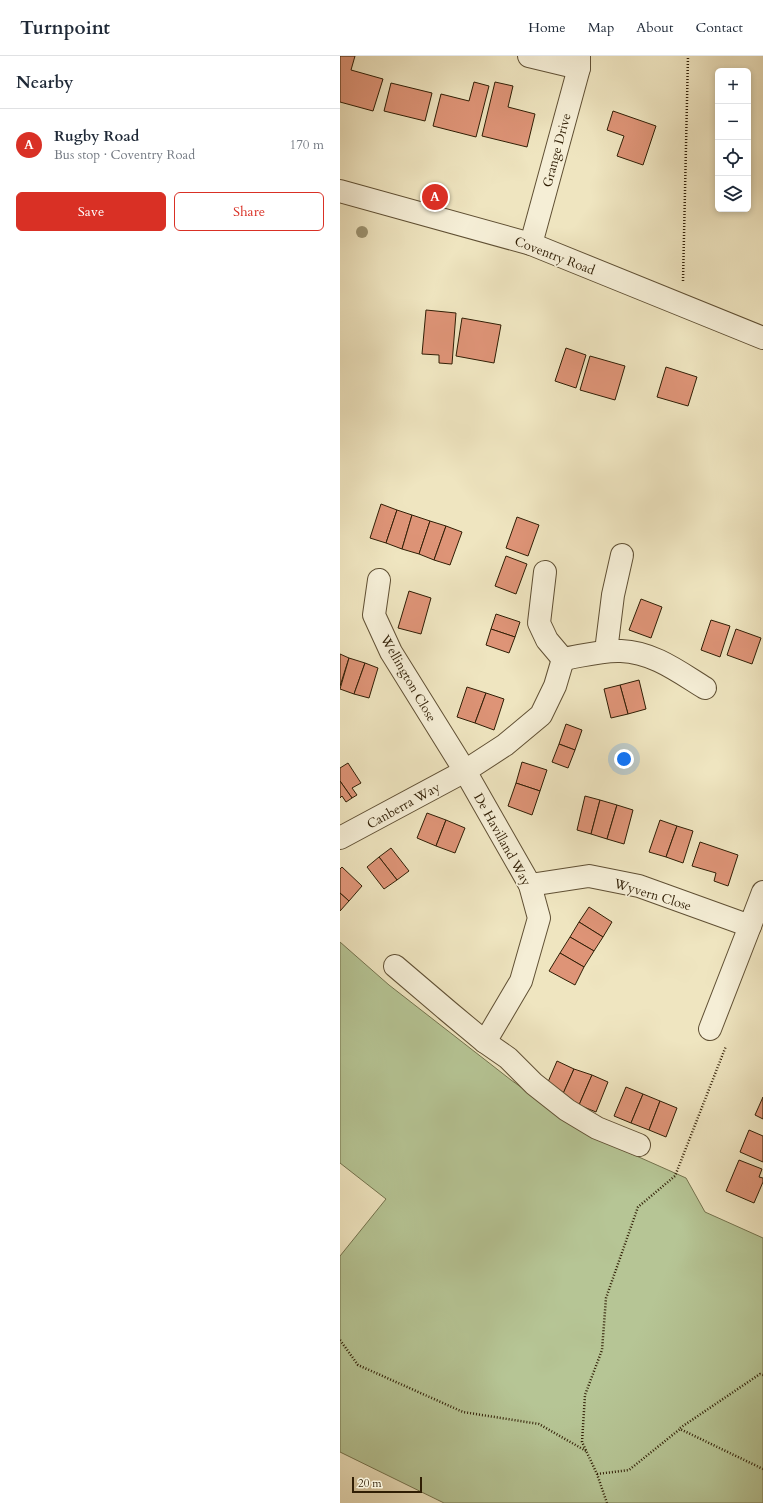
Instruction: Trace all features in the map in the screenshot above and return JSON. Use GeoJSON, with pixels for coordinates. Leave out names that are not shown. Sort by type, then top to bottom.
{"type":"FeatureCollection","features":[{"type":"Feature","properties":{"kind":"street"},"geometry":{"type":"LineString","coordinates":[[528,56],[579,62]]}},
{"type":"Feature","properties":{"kind":"street","name":"Grange Drive"},"geometry":{"type":"LineString","coordinates":[[531,244],[579,62]]}},
{"type":"Feature","properties":{"kind":"street","name":"Coventry Road"},"geometry":{"type":"LineString","coordinates":[[340,191],[531,244],[763,338]]}},
{"type":"Feature","properties":{"kind":"street"},"geometry":{"type":"LineString","coordinates":[[614,651],[613,595],[622,555]]}},
{"type":"Feature","properties":{"kind":"street"},"geometry":{"type":"LineString","coordinates":[[544,572],[539,623],[547,640],[563,659],[614,651],[637,653],[669,664],[705,688]]}},
{"type":"Feature","properties":{"kind":"street","name":"Wellington Close"},"geometry":{"type":"LineString","coordinates":[[379,580],[374,615],[392,652],[465,771]]}},
{"type":"Feature","properties":{"kind":"street","name":"Canberra Way"},"geometry":{"type":"LineString","coordinates":[[340,838],[465,771],[505,745],[540,715],[555,686],[563,659]]}},
{"type":"Feature","properties":{"kind":"street","name":"De Havilland Way"},"geometry":{"type":"LineString","coordinates":[[465,771],[530,885],[539,918],[521,981],[485,1042]]}},
{"type":"Feature","properties":{"kind":"street","name":"Wyvern Close"},"geometry":{"type":"LineString","coordinates":[[530,885],[589,876],[639,886],[750,926]]}},
{"type":"Feature","properties":{"kind":"street"},"geometry":{"type":"LineString","coordinates":[[710,1029],[763,892]]}},
{"type":"Feature","properties":{"kind":"street"},"geometry":{"type":"LineString","coordinates":[[395,966],[485,1042],[508,1058],[534,1084],[567,1110],[597,1128],[639,1145]]}},
{"type":"Feature","properties":{"kind":"path"},"geometry":{"type":"LineString","coordinates":[[683,305],[686,75],[688,56]]}},
{"type":"Feature","properties":{"kind":"path"},"geometry":{"type":"LineString","coordinates":[[607,1503],[597,1474],[582,1442],[585,1395],[602,1350],[606,1298],[638,1207],[675,1176],[726,1045]]}},
{"type":"Feature","properties":{"kind":"path"},"geometry":{"type":"LineString","coordinates":[[340,1340],[358,1365],[463,1412],[540,1424],[587,1451]]}},
{"type":"Feature","properties":{"kind":"path"},"geometry":{"type":"LineString","coordinates":[[597,1474],[629,1470],[680,1428],[760,1374],[763,1375]]}},
{"type":"Feature","properties":{"kind":"path"},"geometry":{"type":"LineString","coordinates":[[680,1428],[763,1469]]}},
{"type":"Feature","properties":{"kind":"green space"},"geometry":{"type":"Polygon","coordinates":[[[340,942],[389,985],[511,1080],[587,1134],[686,1178],[705,1212],[763,1238],[763,1503],[444,1503],[340,1452],[340,1256],[386,1199],[340,1163],[340,942]]]}},
{"type":"Feature","properties":{"kind":"building"},"geometry":{"type":"Polygon","coordinates":[[[340,56],[355,56],[351,70],[383,79],[373,111],[340,102],[340,56]]]}},
{"type":"Feature","properties":{"kind":"building"},"geometry":{"type":"Polygon","coordinates":[[[474,82],[489,86],[476,137],[433,126],[441,94],[469,101],[474,82]]]}},
{"type":"Feature","properties":{"kind":"building"},"geometry":{"type":"Polygon","coordinates":[[[495,82],[513,86],[508,107],[535,114],[527,147],[482,136],[495,82]]]}},
{"type":"Feature","properties":{"kind":"building"},"geometry":{"type":"Polygon","coordinates":[[[391,83],[432,93],[425,121],[384,111],[391,83]]]}},
{"type":"Feature","properties":{"kind":"building"},"geometry":{"type":"Polygon","coordinates":[[[613,111],[656,126],[643,165],[617,156],[624,136],[607,130],[613,111]]]}},
{"type":"Feature","properties":{"kind":"building"},"geometry":{"type":"Polygon","coordinates":[[[426,310],[456,313],[452,364],[439,363],[439,355],[422,354],[426,310]]]}},
{"type":"Feature","properties":{"kind":"building"},"geometry":{"type":"Polygon","coordinates":[[[462,318],[501,325],[494,363],[456,356],[462,318]]]}},
{"type":"Feature","properties":{"kind":"building"},"geometry":{"type":"Polygon","coordinates":[[[566,348],[586,355],[576,388],[555,381],[566,348]]]}},
{"type":"Feature","properties":{"kind":"building"},"geometry":{"type":"Polygon","coordinates":[[[590,356],[625,366],[615,400],[580,390],[590,356]]]}},
{"type":"Feature","properties":{"kind":"building"},"geometry":{"type":"Polygon","coordinates":[[[666,367],[697,377],[688,406],[657,397],[666,367]]]}},
{"type":"Feature","properties":{"kind":"building"},"geometry":{"type":"Polygon","coordinates":[[[381,504],[397,510],[386,543],[370,538],[381,504]]]}},
{"type":"Feature","properties":{"kind":"building"},"geometry":{"type":"Polygon","coordinates":[[[397,510],[412,515],[402,549],[386,543],[397,510]]]}},
{"type":"Feature","properties":{"kind":"building"},"geometry":{"type":"Polygon","coordinates":[[[412,515],[430,521],[419,554],[402,549],[412,515]]]}},
{"type":"Feature","properties":{"kind":"building"},"geometry":{"type":"Polygon","coordinates":[[[517,517],[539,525],[528,556],[506,548],[517,517]]]}},
{"type":"Feature","properties":{"kind":"building"},"geometry":{"type":"Polygon","coordinates":[[[430,521],[446,526],[434,560],[419,554],[430,521]]]}},
{"type":"Feature","properties":{"kind":"building"},"geometry":{"type":"Polygon","coordinates":[[[446,526],[462,532],[450,565],[434,560],[446,526]]]}},
{"type":"Feature","properties":{"kind":"building"},"geometry":{"type":"Polygon","coordinates":[[[506,556],[527,564],[516,594],[495,586],[506,556]]]}},
{"type":"Feature","properties":{"kind":"building"},"geometry":{"type":"Polygon","coordinates":[[[409,591],[431,598],[421,634],[398,628],[409,591]]]}},
{"type":"Feature","properties":{"kind":"building"},"geometry":{"type":"Polygon","coordinates":[[[641,599],[662,607],[651,638],[629,630],[641,599]]]}},
{"type":"Feature","properties":{"kind":"building"},"geometry":{"type":"Polygon","coordinates":[[[496,614],[520,622],[515,637],[491,629],[496,614]]]}},
{"type":"Feature","properties":{"kind":"building"},"geometry":{"type":"Polygon","coordinates":[[[711,620],[730,626],[720,657],[701,650],[711,620]]]}},
{"type":"Feature","properties":{"kind":"building"},"geometry":{"type":"Polygon","coordinates":[[[491,629],[515,637],[509,653],[486,645],[491,629]]]}},
{"type":"Feature","properties":{"kind":"building"},"geometry":{"type":"Polygon","coordinates":[[[736,629],[761,638],[752,664],[727,655],[736,629]]]}},
{"type":"Feature","properties":{"kind":"building"},"geometry":{"type":"Polygon","coordinates":[[[340,654],[349,658],[340,686],[340,654]]]}},
{"type":"Feature","properties":{"kind":"building"},"geometry":{"type":"Polygon","coordinates":[[[349,658],[365,663],[354,694],[340,689],[349,658]]]}},
{"type":"Feature","properties":{"kind":"building"},"geometry":{"type":"Polygon","coordinates":[[[365,663],[378,668],[369,698],[354,694],[365,663]]]}},
{"type":"Feature","properties":{"kind":"building"},"geometry":{"type":"Polygon","coordinates":[[[639,680],[646,709],[628,714],[620,685],[639,680]]]}},
{"type":"Feature","properties":{"kind":"building"},"geometry":{"type":"Polygon","coordinates":[[[620,685],[628,714],[611,718],[604,689],[620,685]]]}},
{"type":"Feature","properties":{"kind":"building"},"geometry":{"type":"Polygon","coordinates":[[[467,687],[486,693],[475,723],[457,717],[467,687]]]}},
{"type":"Feature","properties":{"kind":"building"},"geometry":{"type":"Polygon","coordinates":[[[486,693],[504,699],[494,730],[475,723],[486,693]]]}},
{"type":"Feature","properties":{"kind":"building"},"geometry":{"type":"Polygon","coordinates":[[[566,724],[582,730],[575,750],[559,744],[566,724]]]}},
{"type":"Feature","properties":{"kind":"building"},"geometry":{"type":"Polygon","coordinates":[[[559,744],[575,750],[568,768],[552,762],[559,744]]]}},
{"type":"Feature","properties":{"kind":"building"},"geometry":{"type":"Polygon","coordinates":[[[522,762],[547,770],[540,791],[516,783],[522,762]]]}},
{"type":"Feature","properties":{"kind":"building"},"geometry":{"type":"Polygon","coordinates":[[[348,763],[361,783],[352,788],[357,795],[352,798],[340,781],[340,768],[348,763]]]}},
{"type":"Feature","properties":{"kind":"building"},"geometry":{"type":"Polygon","coordinates":[[[340,781],[352,798],[346,802],[342,796],[340,798],[340,781]]]}},
{"type":"Feature","properties":{"kind":"building"},"geometry":{"type":"Polygon","coordinates":[[[516,783],[540,791],[532,815],[508,806],[516,783]]]}},
{"type":"Feature","properties":{"kind":"building"},"geometry":{"type":"Polygon","coordinates":[[[585,796],[600,800],[591,834],[577,830],[585,796]]]}},
{"type":"Feature","properties":{"kind":"building"},"geometry":{"type":"Polygon","coordinates":[[[600,800],[617,805],[607,839],[591,834],[600,800]]]}},
{"type":"Feature","properties":{"kind":"building"},"geometry":{"type":"Polygon","coordinates":[[[617,805],[633,810],[624,844],[607,839],[617,805]]]}},
{"type":"Feature","properties":{"kind":"building"},"geometry":{"type":"Polygon","coordinates":[[[427,813],[446,820],[436,846],[417,838],[427,813]]]}},
{"type":"Feature","properties":{"kind":"building"},"geometry":{"type":"Polygon","coordinates":[[[446,820],[465,828],[455,853],[436,846],[446,820]]]}},
{"type":"Feature","properties":{"kind":"building"},"geometry":{"type":"Polygon","coordinates":[[[660,820],[677,826],[666,857],[649,852],[660,820]]]}},
{"type":"Feature","properties":{"kind":"building"},"geometry":{"type":"Polygon","coordinates":[[[677,826],[693,831],[683,863],[666,857],[677,826]]]}},
{"type":"Feature","properties":{"kind":"building"},"geometry":{"type":"Polygon","coordinates":[[[700,842],[738,855],[728,886],[714,881],[716,873],[692,866],[700,842]]]}},
{"type":"Feature","properties":{"kind":"building"},"geometry":{"type":"Polygon","coordinates":[[[391,848],[409,871],[397,880],[379,857],[391,848]]]}},
{"type":"Feature","properties":{"kind":"building"},"geometry":{"type":"Polygon","coordinates":[[[379,857],[397,880],[384,889],[367,867],[379,857]]]}},
{"type":"Feature","properties":{"kind":"building"},"geometry":{"type":"Polygon","coordinates":[[[342,867],[362,886],[349,901],[340,893],[340,869],[342,867]]]}},
{"type":"Feature","properties":{"kind":"building"},"geometry":{"type":"Polygon","coordinates":[[[340,893],[349,901],[340,911],[340,893]]]}},
{"type":"Feature","properties":{"kind":"building"},"geometry":{"type":"Polygon","coordinates":[[[589,907],[612,922],[603,937],[579,922],[589,907]]]}},
{"type":"Feature","properties":{"kind":"building"},"geometry":{"type":"Polygon","coordinates":[[[579,922],[603,937],[594,951],[570,937],[579,922]]]}},
{"type":"Feature","properties":{"kind":"building"},"geometry":{"type":"Polygon","coordinates":[[[570,937],[594,951],[584,967],[560,953],[570,937]]]}},
{"type":"Feature","properties":{"kind":"building"},"geometry":{"type":"Polygon","coordinates":[[[560,953],[584,967],[575,985],[549,971],[560,953]]]}},
{"type":"Feature","properties":{"kind":"building"},"geometry":{"type":"Polygon","coordinates":[[[557,1061],[574,1069],[562,1096],[545,1089],[557,1061]]]}},
{"type":"Feature","properties":{"kind":"building"},"geometry":{"type":"Polygon","coordinates":[[[574,1069],[592,1075],[579,1105],[562,1096],[574,1069]]]}},
{"type":"Feature","properties":{"kind":"building"},"geometry":{"type":"Polygon","coordinates":[[[592,1075],[608,1082],[596,1112],[579,1105],[592,1075]]]}},
{"type":"Feature","properties":{"kind":"building"},"geometry":{"type":"Polygon","coordinates":[[[626,1087],[643,1094],[631,1123],[614,1116],[626,1087]]]}},
{"type":"Feature","properties":{"kind":"building"},"geometry":{"type":"Polygon","coordinates":[[[643,1094],[660,1101],[649,1130],[631,1123],[643,1094]]]}},
{"type":"Feature","properties":{"kind":"building"},"geometry":{"type":"Polygon","coordinates":[[[763,1097],[763,1119],[755,1115],[763,1097]]]}},
{"type":"Feature","properties":{"kind":"building"},"geometry":{"type":"Polygon","coordinates":[[[660,1101],[677,1108],[666,1137],[649,1130],[660,1101]]]}},
{"type":"Feature","properties":{"kind":"building"},"geometry":{"type":"Polygon","coordinates":[[[749,1130],[763,1136],[763,1162],[740,1152],[749,1130]]]}},
{"type":"Feature","properties":{"kind":"building"},"geometry":{"type":"Polygon","coordinates":[[[739,1160],[762,1169],[759,1177],[763,1178],[763,1182],[754,1203],[726,1191],[739,1160]]]}},
{"type":"Feature","properties":{"kind":"place","name":"Rugby Road"},"geometry":{"type":"Point","coordinates":[435,197]}}]}
